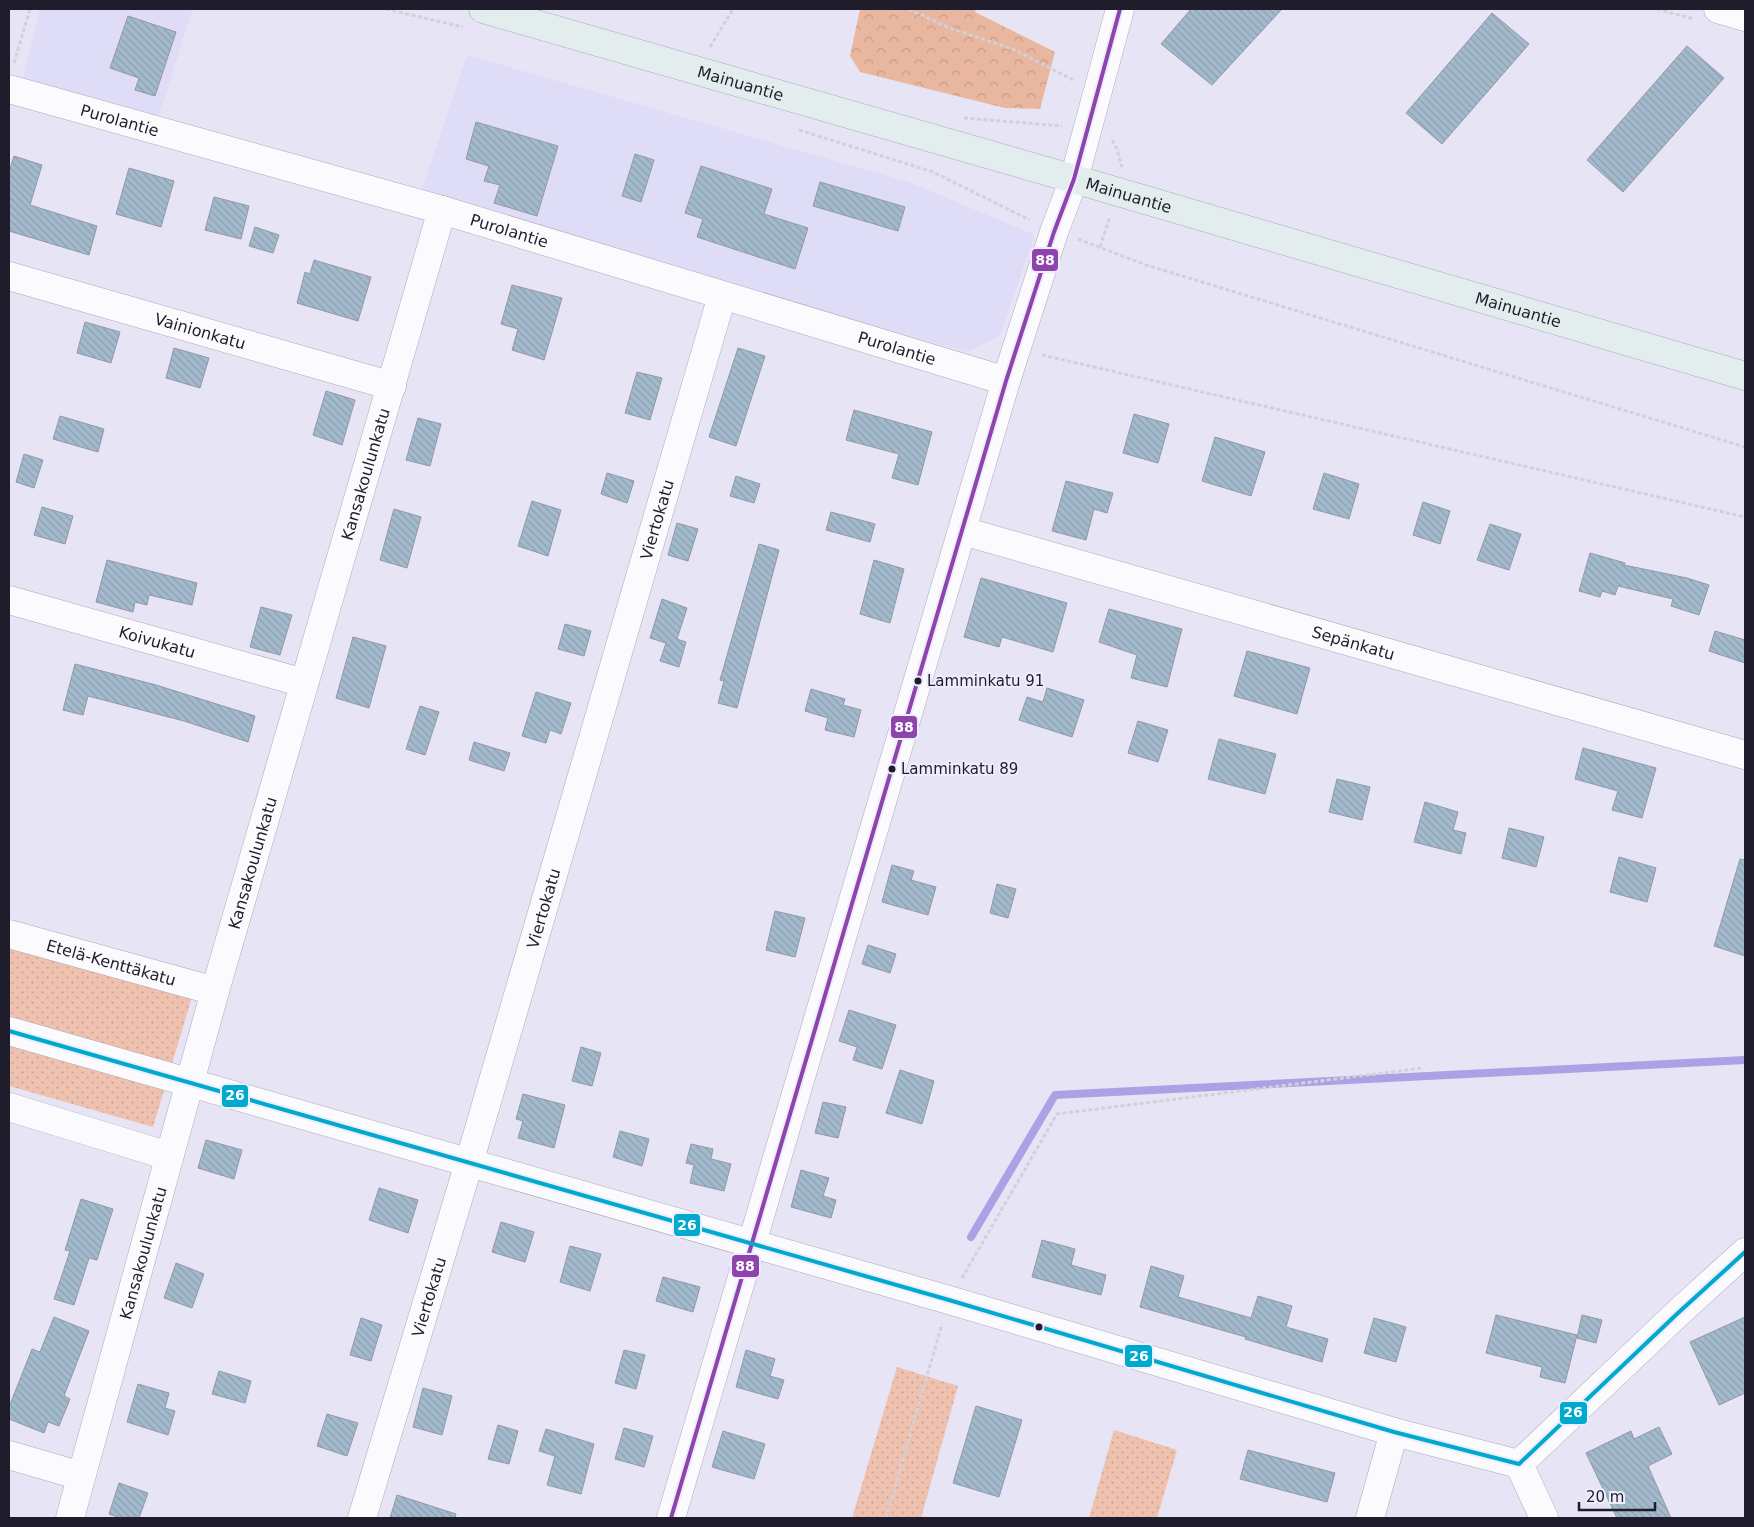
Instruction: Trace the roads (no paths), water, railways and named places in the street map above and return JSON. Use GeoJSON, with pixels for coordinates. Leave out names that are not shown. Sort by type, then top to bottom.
{"type":"FeatureCollection","features":[{"type":"Feature","properties":{"kind":"main road","name":"Mainuantie"},"geometry":{"type":"LineString","coordinates":[[483,9],[1074,179],[1745,376]]}},
{"type":"Feature","properties":{"kind":"street"},"geometry":{"type":"LineString","coordinates":[[671,1518],[1006,381],[1054,232],[1074,179],[1120,9]]}},
{"type":"Feature","properties":{"kind":"street"},"geometry":{"type":"LineString","coordinates":[[1718,9],[1745,17]]}},
{"type":"Feature","properties":{"kind":"street","name":"Purolantie"},"geometry":{"type":"LineString","coordinates":[[10,80],[1006,381]]}},
{"type":"Feature","properties":{"kind":"street","name":"Kansakoulunkatu"},"geometry":{"type":"LineString","coordinates":[[71,1518],[215,991],[442,210]]}},
{"type":"Feature","properties":{"kind":"street","name":"Vainionkatu"},"geometry":{"type":"LineString","coordinates":[[9,276],[392,386]]}},
{"type":"Feature","properties":{"kind":"street","name":"Viertokatu"},"geometry":{"type":"LineString","coordinates":[[362,1518],[469,1163],[722,296]]}},
{"type":"Feature","properties":{"kind":"street","name":"Sepänkatu"},"geometry":{"type":"LineString","coordinates":[[963,531],[1745,755]]}},
{"type":"Feature","properties":{"kind":"street","name":"Koivukatu"},"geometry":{"type":"LineString","coordinates":[[9,600],[304,683]]}},
{"type":"Feature","properties":{"kind":"street","name":"Etelä-Kenttäkatu"},"geometry":{"type":"LineString","coordinates":[[9,934],[215,991]]}},
{"type":"Feature","properties":{"kind":"street"},"geometry":{"type":"LineString","coordinates":[[9,1031],[949,1300],[1394,1432],[1519,1464]]}},
{"type":"Feature","properties":{"kind":"street"},"geometry":{"type":"LineString","coordinates":[[9,1107],[169,1156]]}},
{"type":"Feature","properties":{"kind":"street"},"geometry":{"type":"LineString","coordinates":[[1519,1464],[1745,1252]]}},
{"type":"Feature","properties":{"kind":"street"},"geometry":{"type":"LineString","coordinates":[[1370,1518],[1394,1432]]}},
{"type":"Feature","properties":{"kind":"street"},"geometry":{"type":"LineString","coordinates":[[9,1455],[81,1476]]}},
{"type":"Feature","properties":{"kind":"street"},"geometry":{"type":"LineString","coordinates":[[1519,1464],[1544,1518]]}},
{"type":"Feature","properties":{"kind":"waterway"},"geometry":{"type":"LineString","coordinates":[[971,1237],[1055,1095],[1745,1060]]}},
{"type":"Feature","properties":{"kind":"place","name":"Lamminkatu 91"},"geometry":{"type":"Point","coordinates":[918,681]}},
{"type":"Feature","properties":{"kind":"place","name":"Lamminkatu 89"},"geometry":{"type":"Point","coordinates":[892,769]}}]}
